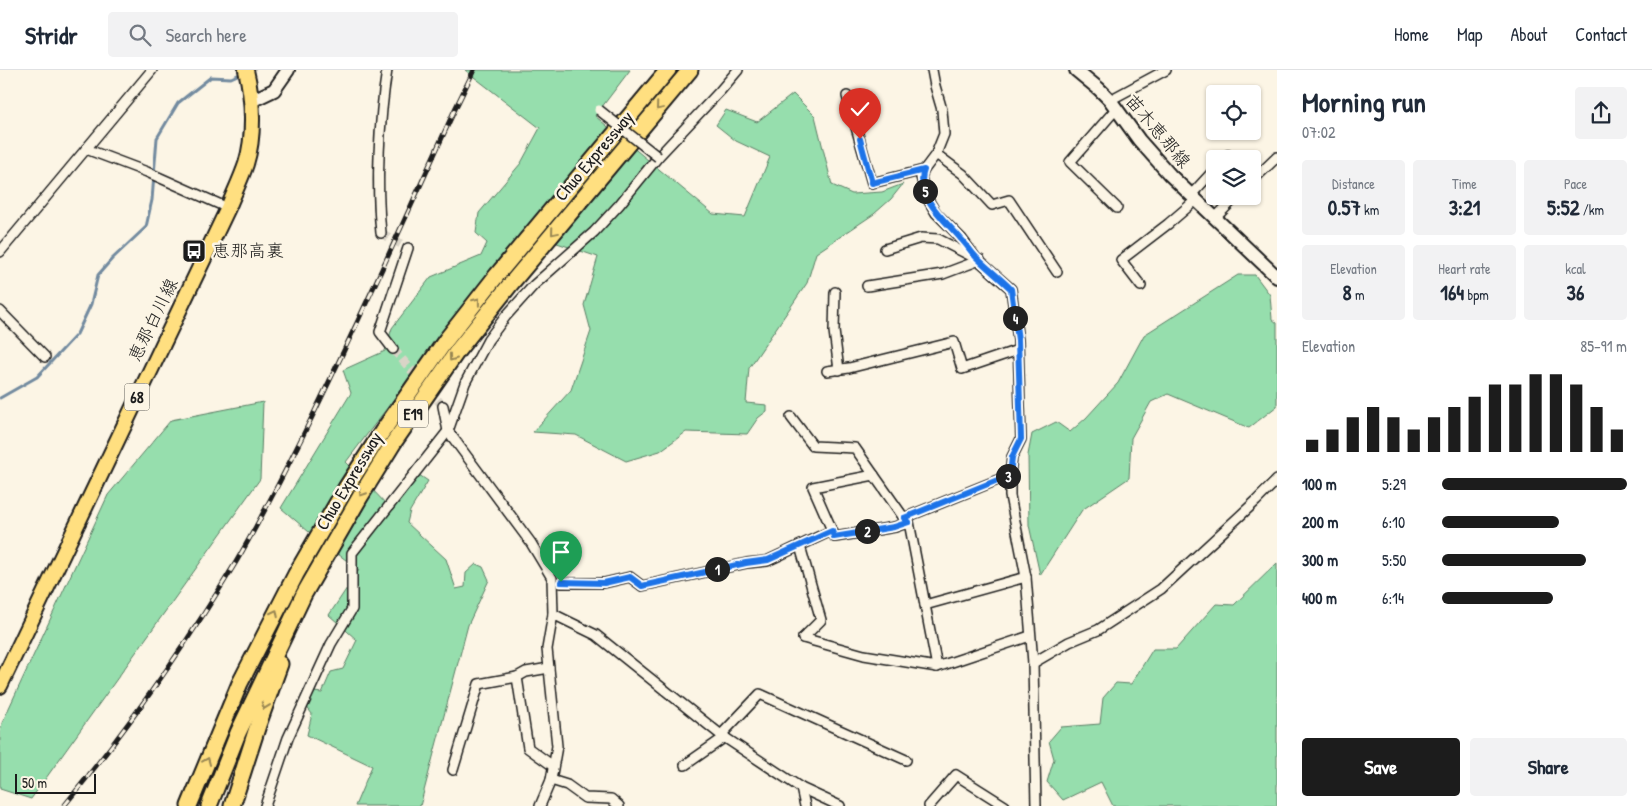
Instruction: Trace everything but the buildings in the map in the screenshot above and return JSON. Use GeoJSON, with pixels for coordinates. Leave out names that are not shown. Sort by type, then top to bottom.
{"type":"FeatureCollection","features":[{"type":"Feature","properties":{"kind":"highway","name":"Chuo Expressway"},"geometry":{"type":"LineString","coordinates":[[189,806],[240,683],[296,574],[346,488],[382,432],[446,340],[497,275],[668,70]]}},
{"type":"Feature","properties":{"kind":"highway","name":"Chuo Expressway"},"geometry":{"type":"LineString","coordinates":[[209,806],[238,733],[304,594],[380,465],[458,350],[509,286],[690,70]]}},
{"type":"Feature","properties":{"kind":"highway"},"geometry":{"type":"LineString","coordinates":[[232,806],[304,594]]}},
{"type":"Feature","properties":{"kind":"main road"},"geometry":{"type":"LineString","coordinates":[[251,101],[274,90],[288,70]]}},
{"type":"Feature","properties":{"kind":"main road","name":"苗木恵那線"},"geometry":{"type":"LineString","coordinates":[[1074,70],[1099,89],[1139,140],[1193,198],[1277,277]]}},
{"type":"Feature","properties":{"kind":"main road","name":"恵那白川線"},"geometry":{"type":"LineString","coordinates":[[0,686],[228,208],[246,162],[250,135],[251,101],[248,75]]}},
{"type":"Feature","properties":{"kind":"street"},"geometry":{"type":"LineString","coordinates":[[0,252],[152,70]]}},
{"type":"Feature","properties":{"kind":"street"},"geometry":{"type":"LineString","coordinates":[[381,233],[379,170],[387,70]]}},
{"type":"Feature","properties":{"kind":"street"},"geometry":{"type":"LineString","coordinates":[[264,806],[288,738],[331,644],[352,609],[352,553],[448,431],[465,383],[488,340],[534,284],[594,232],[619,206],[658,157],[738,70]]}},
{"type":"Feature","properties":{"kind":"street"},"geometry":{"type":"LineString","coordinates":[[932,70],[942,110],[944,134],[936,154],[921,177],[926,196],[936,213],[980,260],[1011,289],[1018,350],[1021,439],[1012,457],[1010,496],[1026,577],[1034,663],[1036,806]]}},
{"type":"Feature","properties":{"kind":"street"},"geometry":{"type":"LineString","coordinates":[[1117,208],[1070,162],[1113,105],[1166,70]]}},
{"type":"Feature","properties":{"kind":"street"},"geometry":{"type":"LineString","coordinates":[[847,96],[872,183],[924,170]]}},
{"type":"Feature","properties":{"kind":"street"},"geometry":{"type":"LineString","coordinates":[[599,110],[658,157]]}},
{"type":"Feature","properties":{"kind":"street"},"geometry":{"type":"LineString","coordinates":[[86,149],[147,172],[228,208]]}},
{"type":"Feature","properties":{"kind":"street"},"geometry":{"type":"LineString","coordinates":[[936,154],[963,174],[992,205],[1008,200],[1056,272]]}},
{"type":"Feature","properties":{"kind":"street"},"geometry":{"type":"LineString","coordinates":[[1261,172],[1277,157]]}},
{"type":"Feature","properties":{"kind":"street"},"geometry":{"type":"LineString","coordinates":[[1141,286],[1121,260],[1193,198],[1206,181]]}},
{"type":"Feature","properties":{"kind":"street"},"geometry":{"type":"LineString","coordinates":[[1215,218],[1228,205]]}},
{"type":"Feature","properties":{"kind":"street"},"geometry":{"type":"LineString","coordinates":[[885,249],[921,238],[938,239],[960,252],[980,260]]}},
{"type":"Feature","properties":{"kind":"street"},"geometry":{"type":"LineString","coordinates":[[393,349],[380,332],[408,248]]}},
{"type":"Feature","properties":{"kind":"street"},"geometry":{"type":"LineString","coordinates":[[867,286],[943,274],[980,260]]}},
{"type":"Feature","properties":{"kind":"street"},"geometry":{"type":"LineString","coordinates":[[835,292],[834,331],[839,370]]}},
{"type":"Feature","properties":{"kind":"street"},"geometry":{"type":"LineString","coordinates":[[0,311],[46,357]]}},
{"type":"Feature","properties":{"kind":"street"},"geometry":{"type":"LineString","coordinates":[[827,371],[839,370],[954,342],[962,369],[1018,350]]}},
{"type":"Feature","properties":{"kind":"street"},"geometry":{"type":"LineString","coordinates":[[443,406],[448,431],[530,543],[552,578],[553,614],[547,649],[557,746],[551,780],[540,806]]}},
{"type":"Feature","properties":{"kind":"street"},"geometry":{"type":"LineString","coordinates":[[791,417],[813,446],[855,448],[906,520],[937,668]]}},
{"type":"Feature","properties":{"kind":"street"},"geometry":{"type":"LineString","coordinates":[[874,475],[813,487],[834,537],[894,527],[1010,475]]}},
{"type":"Feature","properties":{"kind":"street"},"geometry":{"type":"LineString","coordinates":[[1034,663],[1069,642],[1098,630],[1160,589],[1277,480]]}},
{"type":"Feature","properties":{"kind":"street"},"geometry":{"type":"LineString","coordinates":[[561,582],[604,583],[630,577],[642,586],[746,563],[768,560],[832,531]]}},
{"type":"Feature","properties":{"kind":"street"},"geometry":{"type":"LineString","coordinates":[[800,546],[822,620],[803,638],[864,655],[937,668],[1030,636]]}},
{"type":"Feature","properties":{"kind":"street"},"geometry":{"type":"LineString","coordinates":[[925,605],[1026,577]]}},
{"type":"Feature","properties":{"kind":"street"},"geometry":{"type":"LineString","coordinates":[[553,614],[596,635],[723,736],[801,788],[840,806]]}},
{"type":"Feature","properties":{"kind":"street"},"geometry":{"type":"LineString","coordinates":[[453,770],[479,684],[517,677],[526,672],[549,668]]}},
{"type":"Feature","properties":{"kind":"street"},"geometry":{"type":"LineString","coordinates":[[517,677],[528,748],[553,766]]}},
{"type":"Feature","properties":{"kind":"street"},"geometry":{"type":"LineString","coordinates":[[685,765],[723,736],[760,694],[906,760]]}},
{"type":"Feature","properties":{"kind":"street"},"geometry":{"type":"LineString","coordinates":[[929,806],[956,775],[1005,806]]}},
{"type":"Feature","properties":{"kind":"street"},"geometry":{"type":"LineString","coordinates":[[551,780],[567,785],[585,798],[611,799],[620,806]]}},
{"type":"Feature","properties":{"kind":"street"},"geometry":{"type":"LineString","coordinates":[[801,788],[805,806]]}},
{"type":"Feature","properties":{"kind":"green space"},"geometry":{"type":"Polygon","coordinates":[[[465,70],[630,70],[595,116],[713,214],[745,217],[770,157],[736,141],[716,125],[726,110],[757,122],[793,94],[815,116],[832,185],[852,194],[882,192],[903,184],[891,199],[874,214],[816,253],[807,283],[749,368],[746,403],[767,405],[767,411],[758,418],[747,434],[686,432],[660,451],[626,461],[576,435],[533,432],[571,390],[591,331],[584,305],[598,257],[522,231],[346,462],[390,508],[419,475],[428,481],[410,511],[407,523],[446,559],[456,589],[465,587],[466,573],[476,564],[483,567],[489,580],[468,625],[420,806],[355,806],[372,766],[307,735],[312,714],[306,706],[314,692],[322,693],[331,672],[343,669],[357,640],[329,615],[359,570],[281,508],[351,393],[343,370],[385,351],[392,328],[431,277],[481,256],[487,243],[476,233],[479,213],[521,163],[540,128],[465,70]]]}},
{"type":"Feature","properties":{"kind":"green space"},"geometry":{"type":"Polygon","coordinates":[[[1238,275],[1255,275],[1270,295],[1272,319],[1277,323],[1277,406],[1249,428],[1168,394],[1151,402],[1131,438],[1129,478],[1082,510],[1040,575],[1029,525],[1028,455],[1032,434],[1056,422],[1070,432],[1086,418],[1118,383],[1144,335],[1238,275]]]}},
{"type":"Feature","properties":{"kind":"green space"},"geometry":{"type":"Polygon","coordinates":[[[263,402],[260,479],[31,799],[0,789],[0,732],[2,723],[108,495],[171,420],[263,402]]]}},
{"type":"Feature","properties":{"kind":"green space"},"geometry":{"type":"Polygon","coordinates":[[[1277,563],[1277,806],[1113,806],[1101,782],[1063,800],[1047,782],[1054,759],[1049,741],[1061,727],[1100,724],[1103,698],[1116,683],[1131,684],[1153,649],[1176,649],[1216,604],[1234,605],[1277,563]]]}},
{"type":"Feature","properties":{"kind":"waterway"},"geometry":{"type":"LineString","coordinates":[[0,398],[37,377],[77,334],[91,304],[98,275],[146,227],[152,200],[157,138],[178,103],[211,77],[231,78],[242,73]]}},
{"type":"Feature","properties":{"kind":"tunnel"},"geometry":{"type":"LineString","coordinates":[[381,233],[408,248]]}},
{"type":"Feature","properties":{"kind":"tunnel"},"geometry":{"type":"LineString","coordinates":[[393,349],[443,406]]}},
{"type":"Feature","properties":{"kind":"railway"},"geometry":{"type":"LineString","coordinates":[[64,806],[154,687],[217,594],[236,562],[332,377],[474,70]]}},
{"type":"Feature","properties":{"kind":"place","name":"恵那高裏"},"geometry":{"type":"Point","coordinates":[194,251]}},
{"type":"Feature","properties":{"kind":"route"},"geometry":{"type":"LineString","coordinates":[[561,582],[604,583],[630,577],[642,586],[746,563],[768,560],[832,531],[834,537],[894,527],[909,522],[904,518],[1010,475],[1012,457],[1021,439],[1018,340],[1011,289],[993,271],[976,258],[962,239],[936,213],[926,196],[921,177],[924,170],[872,183],[860,139]]}}]}
